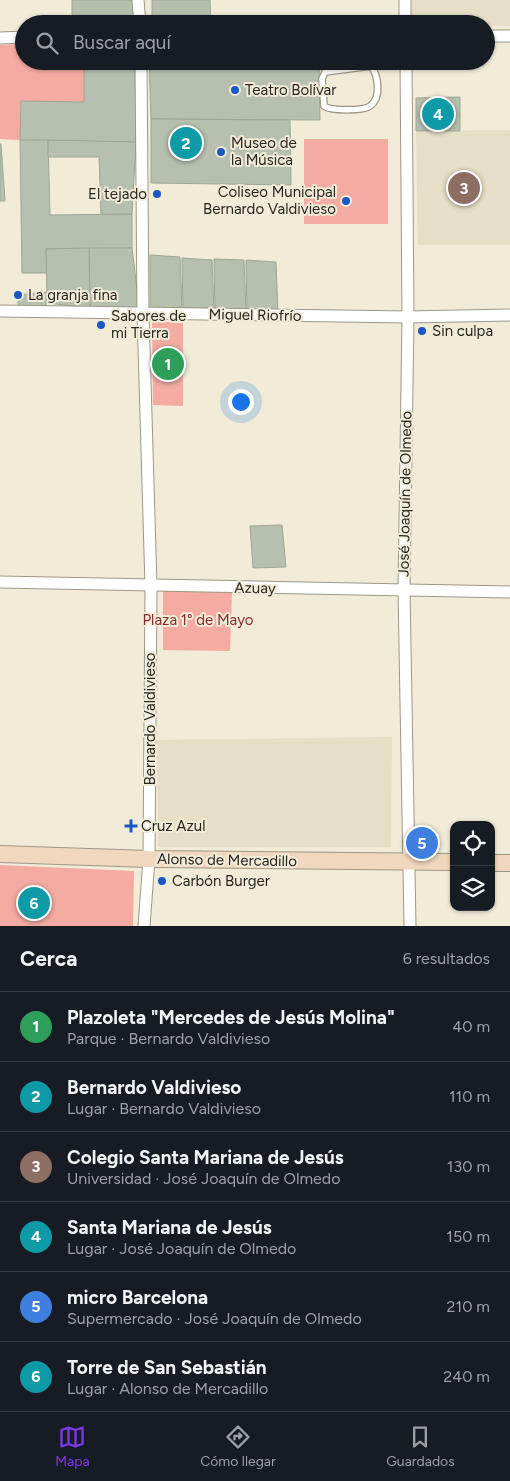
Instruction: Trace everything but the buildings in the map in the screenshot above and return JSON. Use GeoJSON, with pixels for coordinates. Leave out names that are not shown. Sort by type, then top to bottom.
{"type":"FeatureCollection","features":[{"type":"Feature","properties":{"kind":"street"},"geometry":{"type":"LineString","coordinates":[[138,0],[139,15]]}},
{"type":"Feature","properties":{"kind":"street"},"geometry":{"type":"LineString","coordinates":[[405,0],[405,15]]}},
{"type":"Feature","properties":{"kind":"street"},"geometry":{"type":"LineString","coordinates":[[495,36],[510,36]]}},
{"type":"Feature","properties":{"kind":"street"},"geometry":{"type":"LineString","coordinates":[[0,38],[15,38]]}},
{"type":"Feature","properties":{"kind":"street","name":"Bernardo Valdivieso"},"geometry":{"type":"LineString","coordinates":[[140,70],[142,313],[151,586],[149,859],[144,926]]}},
{"type":"Feature","properties":{"kind":"street","name":"José Joaquín de Olmedo"},"geometry":{"type":"LineString","coordinates":[[406,70],[408,317],[404,590],[410,926]]}},
{"type":"Feature","properties":{"kind":"street","name":"Miguel Riofrío"},"geometry":{"type":"LineString","coordinates":[[0,311],[408,317],[510,315]]}},
{"type":"Feature","properties":{"kind":"street","name":"Azuay"},"geometry":{"type":"LineString","coordinates":[[0,582],[510,592]]}},
{"type":"Feature","properties":{"kind":"street","name":"Alonso de Mercadillo"},"geometry":{"type":"LineString","coordinates":[[0,854],[149,859],[450,862]]}},
{"type":"Feature","properties":{"kind":"street"},"geometry":{"type":"LineString","coordinates":[[495,863],[510,863]]}},
{"type":"Feature","properties":{"kind":"lane"},"geometry":{"type":"LineString","coordinates":[[337,70],[325,72],[322,79],[324,106],[330,110],[364,109],[372,106],[376,99],[377,80],[374,70]]}},
{"type":"Feature","properties":{"kind":"shaded area"},"geometry":{"type":"Polygon","coordinates":[[[409,0],[510,0],[510,26],[495,26],[495,15],[409,15],[409,0]]]}},
{"type":"Feature","properties":{"kind":"shaded area"},"geometry":{"type":"Polygon","coordinates":[[[510,130],[510,245],[418,245],[416,131],[510,130]]]}},
{"type":"Feature","properties":{"kind":"shaded area"},"geometry":{"type":"Polygon","coordinates":[[[392,737],[391,847],[158,847],[157,740],[392,737]]]}},
{"type":"Feature","properties":{"kind":"green space"},"geometry":{"type":"Polygon","coordinates":[[[15,44],[15,70],[84,70],[84,102],[21,101],[20,140],[0,139],[0,45],[15,44]]]}},
{"type":"Feature","properties":{"kind":"green space","name":"Coliseo Municipal Bernardo Valdivieso"},"geometry":{"type":"Polygon","coordinates":[[[304,139],[388,139],[388,224],[304,224],[304,139]]]}},
{"type":"Feature","properties":{"kind":"green space"},"geometry":{"type":"Polygon","coordinates":[[[152,321],[183,323],[183,406],[153,405],[152,321]]]}},
{"type":"Feature","properties":{"kind":"green space","name":"Plaza 1° de Mayo"},"geometry":{"type":"Polygon","coordinates":[[[163,589],[232,592],[230,651],[163,650],[163,589]]]}},
{"type":"Feature","properties":{"kind":"green space"},"geometry":{"type":"Polygon","coordinates":[[[0,865],[134,871],[133,926],[0,926],[0,865]]]}},
{"type":"Feature","properties":{"kind":"place","name":"Teatro Bolívar"},"geometry":{"type":"Point","coordinates":[235,90]}},
{"type":"Feature","properties":{"kind":"place","name":"Santa Mariana de Jesús"},"geometry":{"type":"Point","coordinates":[438,114]}},
{"type":"Feature","properties":{"kind":"place","name":"Bernardo Valdivieso"},"geometry":{"type":"Point","coordinates":[186,143]}},
{"type":"Feature","properties":{"kind":"place","name":"Museo de la Música"},"geometry":{"type":"Point","coordinates":[221,152]}},
{"type":"Feature","properties":{"kind":"place","name":"Colegio Santa Mariana de Jesús"},"geometry":{"type":"Point","coordinates":[464,188]}},
{"type":"Feature","properties":{"kind":"place","name":"El tejado"},"geometry":{"type":"Point","coordinates":[157,194]}},
{"type":"Feature","properties":{"kind":"place","name":"Coliseo Municipal Bernardo Valdivieso"},"geometry":{"type":"Point","coordinates":[346,201]}},
{"type":"Feature","properties":{"kind":"place","name":"La granja fina"},"geometry":{"type":"Point","coordinates":[18,295]}},
{"type":"Feature","properties":{"kind":"place","name":"Sabores de mi Tierra"},"geometry":{"type":"Point","coordinates":[101,325]}},
{"type":"Feature","properties":{"kind":"place","name":"Sin culpa"},"geometry":{"type":"Point","coordinates":[422,331]}},
{"type":"Feature","properties":{"kind":"place","name":"Plazoleta \"Mercedes de Jesús Molina\""},"geometry":{"type":"Point","coordinates":[168,364]}},
{"type":"Feature","properties":{"kind":"place","name":"Cruz Azul"},"geometry":{"type":"Point","coordinates":[131,826]}},
{"type":"Feature","properties":{"kind":"place","name":"micro Barcelona"},"geometry":{"type":"Point","coordinates":[422,843]}},
{"type":"Feature","properties":{"kind":"place","name":"Carbón Burger"},"geometry":{"type":"Point","coordinates":[162,881]}},
{"type":"Feature","properties":{"kind":"place","name":"Torre de San Sebastián"},"geometry":{"type":"Point","coordinates":[34,903]}}]}
